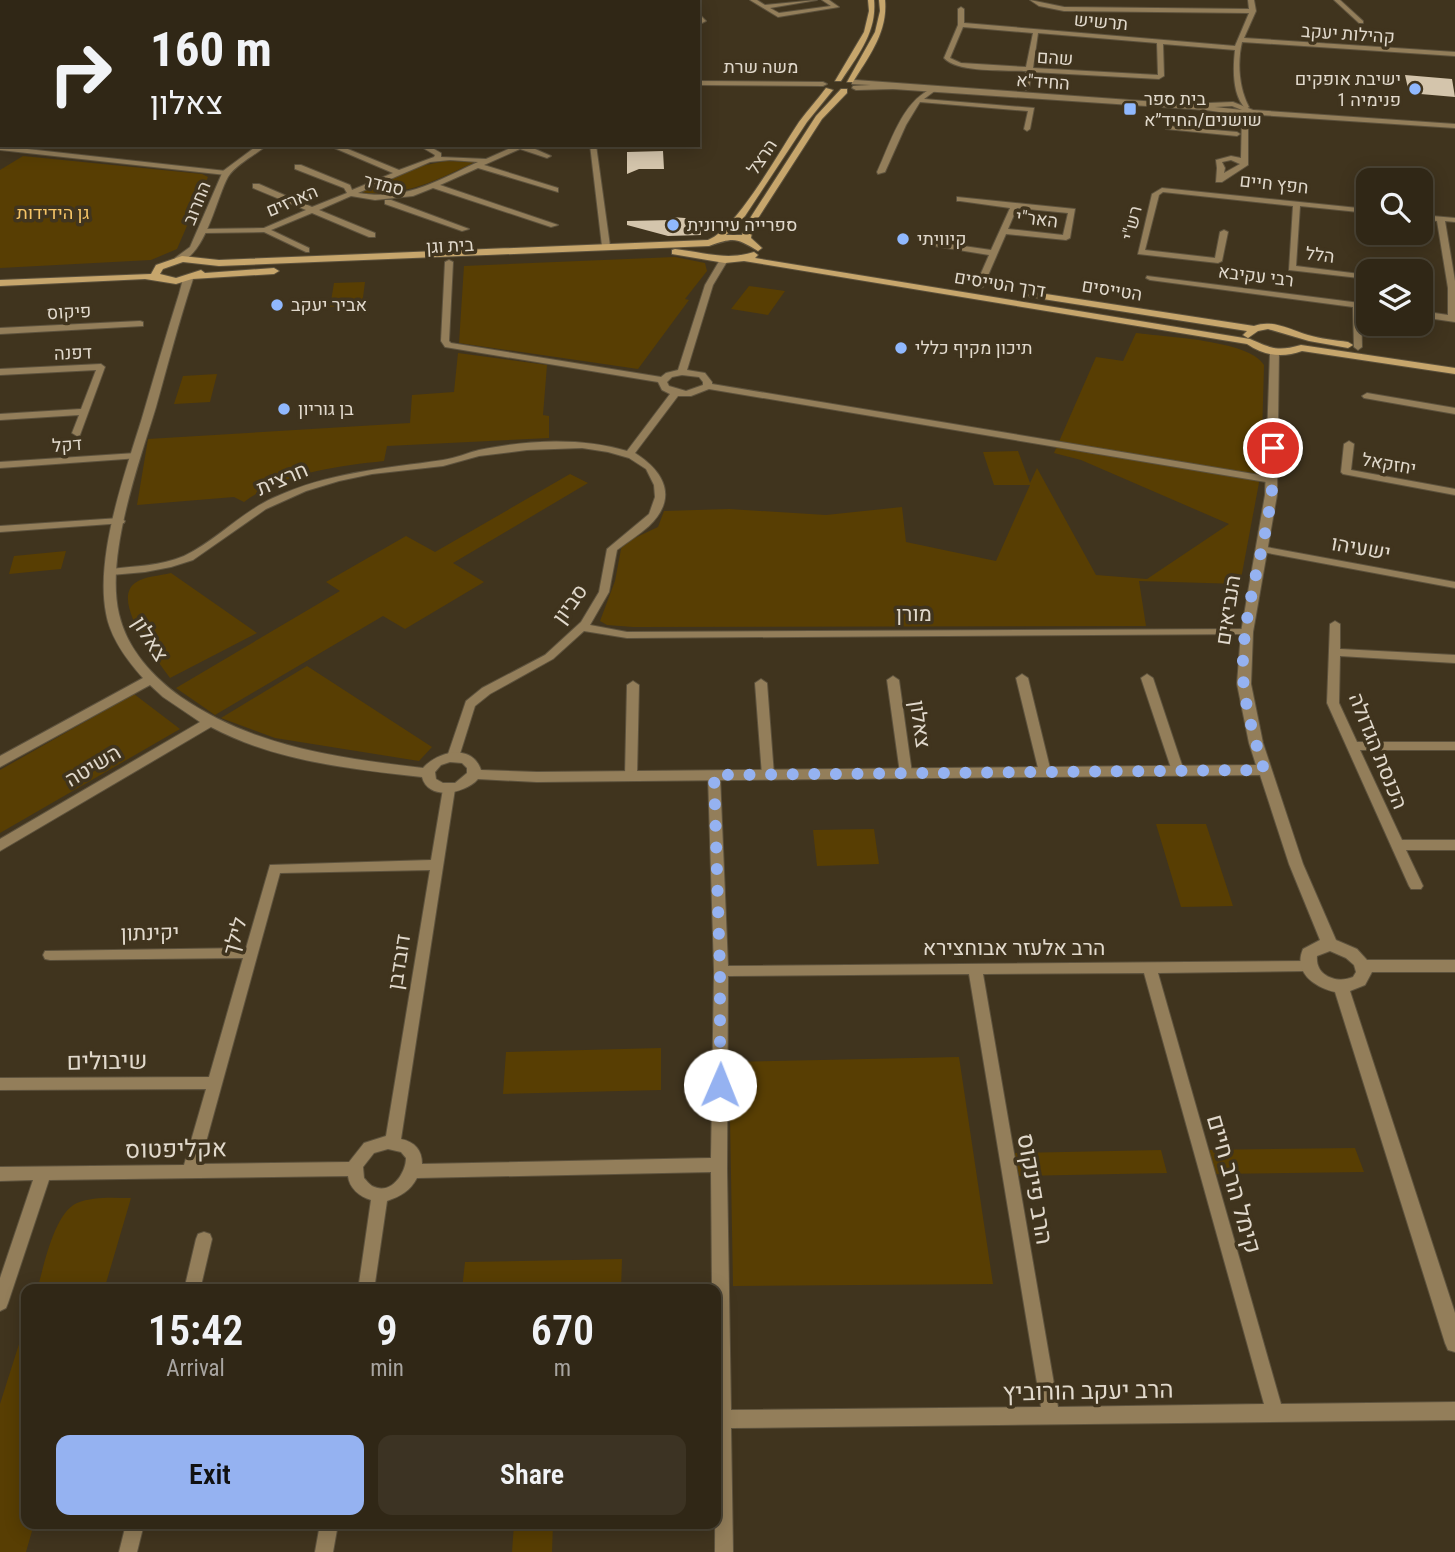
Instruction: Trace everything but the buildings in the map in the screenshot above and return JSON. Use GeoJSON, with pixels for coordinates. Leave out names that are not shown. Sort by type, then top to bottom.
{"type":"FeatureCollection","features":[{"type":"Feature","properties":{"kind":"main road"},"geometry":{"type":"LineString","coordinates":[[826,87],[838,79],[870,31],[873,19],[871,0]]}},
{"type":"Feature","properties":{"kind":"main road"},"geometry":{"type":"LineString","coordinates":[[826,87],[844,91],[854,83],[880,32],[883,19],[882,0]]}},
{"type":"Feature","properties":{"kind":"main road"},"geometry":{"type":"LineString","coordinates":[[838,79],[854,83]]}},
{"type":"Feature","properties":{"kind":"main road","name":"הרצל"},"geometry":{"type":"LineString","coordinates":[[713,241],[742,214],[826,87]]}},
{"type":"Feature","properties":{"kind":"main road","name":"הרצל"},"geometry":{"type":"LineString","coordinates":[[746,239],[749,226],[819,118],[844,91]]}},
{"type":"Feature","properties":{"kind":"main road"},"geometry":{"type":"LineString","coordinates":[[746,239],[768,251]]}},
{"type":"Feature","properties":{"kind":"main road","name":"בית וגן"},"geometry":{"type":"LineString","coordinates":[[164,264],[177,260],[233,263],[746,239]]}},
{"type":"Feature","properties":{"kind":"main road"},"geometry":{"type":"LineString","coordinates":[[708,255],[704,250],[713,241]]}},
{"type":"Feature","properties":{"kind":"main road","name":"בית וגן"},"geometry":{"type":"LineString","coordinates":[[159,278],[186,282],[222,273],[660,251],[708,255],[724,260]]}},
{"type":"Feature","properties":{"kind":"main road"},"geometry":{"type":"LineString","coordinates":[[745,259],[768,251]]}},
{"type":"Feature","properties":{"kind":"main road","name":"הטייסים"},"geometry":{"type":"LineString","coordinates":[[768,251],[1253,330],[1276,327],[1301,342]]}},
{"type":"Feature","properties":{"kind":"main road","name":"דרך הטייסים"},"geometry":{"type":"LineString","coordinates":[[724,260],[745,259],[1250,342],[1275,352]]}},
{"type":"Feature","properties":{"kind":"main road"},"geometry":{"type":"LineString","coordinates":[[186,282],[206,269],[200,261]]}},
{"type":"Feature","properties":{"kind":"main road"},"geometry":{"type":"LineString","coordinates":[[0,274],[136,268],[164,264]]}},
{"type":"Feature","properties":{"kind":"main road"},"geometry":{"type":"LineString","coordinates":[[0,283],[134,276],[159,278],[156,270],[164,264]]}},
{"type":"Feature","properties":{"kind":"main road"},"geometry":{"type":"LineString","coordinates":[[1250,342],[1248,334],[1253,330]]}},
{"type":"Feature","properties":{"kind":"main road"},"geometry":{"type":"LineString","coordinates":[[1301,342],[1358,347],[1455,362]]}},
{"type":"Feature","properties":{"kind":"main road"},"geometry":{"type":"LineString","coordinates":[[1275,352],[1292,352],[1301,342]]}},
{"type":"Feature","properties":{"kind":"main road"},"geometry":{"type":"LineString","coordinates":[[1301,342],[1455,371]]}},
{"type":"Feature","properties":{"kind":"street"},"geometry":{"type":"LineString","coordinates":[[753,0],[773,14],[783,16],[836,7],[825,0]]}},
{"type":"Feature","properties":{"kind":"street"},"geometry":{"type":"LineString","coordinates":[[763,7],[814,0]]}},
{"type":"Feature","properties":{"kind":"street"},"geometry":{"type":"LineString","coordinates":[[1033,0],[1041,5],[1064,9],[1253,10]]}},
{"type":"Feature","properties":{"kind":"street"},"geometry":{"type":"LineString","coordinates":[[1220,178],[1239,165],[1246,110],[1240,96],[1239,44],[1253,10],[1251,0]]}},
{"type":"Feature","properties":{"kind":"street"},"geometry":{"type":"LineString","coordinates":[[1336,0],[1362,22]]}},
{"type":"Feature","properties":{"kind":"street"},"geometry":{"type":"LineString","coordinates":[[961,9],[961,25]]}},
{"type":"Feature","properties":{"kind":"street","name":"תרשיש"},"geometry":{"type":"LineString","coordinates":[[961,25],[1160,41],[1239,44]]}},
{"type":"Feature","properties":{"kind":"street","name":"שהם"},"geometry":{"type":"LineString","coordinates":[[961,25],[947,58],[951,62],[1029,70],[1157,78],[1161,76],[1160,41]]}},
{"type":"Feature","properties":{"kind":"street"},"geometry":{"type":"LineString","coordinates":[[1026,89],[1036,30]]}},
{"type":"Feature","properties":{"kind":"street","name":"קהילות יעקב"},"geometry":{"type":"LineString","coordinates":[[1239,44],[1455,54]]}},
{"type":"Feature","properties":{"kind":"street","name":"משה שרת"},"geometry":{"type":"LineString","coordinates":[[700,83],[826,87]]}},
{"type":"Feature","properties":{"kind":"street","name":"החיד\"א"},"geometry":{"type":"LineString","coordinates":[[854,83],[909,89],[1228,108]]}},
{"type":"Feature","properties":{"kind":"street","name":"החיד\"א"},"geometry":{"type":"LineString","coordinates":[[854,83],[1228,108]]}},
{"type":"Feature","properties":{"kind":"street"},"geometry":{"type":"LineString","coordinates":[[909,89],[920,97],[1032,109],[1027,130]]}},
{"type":"Feature","properties":{"kind":"street"},"geometry":{"type":"LineString","coordinates":[[1011,93],[1026,89],[1035,95]]}},
{"type":"Feature","properties":{"kind":"street"},"geometry":{"type":"LineString","coordinates":[[881,172],[920,97],[933,90]]}},
{"type":"Feature","properties":{"kind":"street"},"geometry":{"type":"LineString","coordinates":[[1228,108],[1240,96]]}},
{"type":"Feature","properties":{"kind":"street"},"geometry":{"type":"LineString","coordinates":[[1228,108],[1455,126]]}},
{"type":"Feature","properties":{"kind":"street"},"geometry":{"type":"LineString","coordinates":[[1216,194],[1222,162],[1235,150],[1236,118],[1228,108]]}},
{"type":"Feature","properties":{"kind":"street"},"geometry":{"type":"LineString","coordinates":[[1168,128],[1237,134]]}},
{"type":"Feature","properties":{"kind":"street","name":"החרוב"},"geometry":{"type":"LineString","coordinates":[[177,260],[194,248],[226,173],[260,147]]}},
{"type":"Feature","properties":{"kind":"street"},"geometry":{"type":"LineString","coordinates":[[336,147],[397,172]]}},
{"type":"Feature","properties":{"kind":"street"},"geometry":{"type":"LineString","coordinates":[[427,147],[436,150],[439,154],[436,158]]}},
{"type":"Feature","properties":{"kind":"street","name":"הארזים"},"geometry":{"type":"LineString","coordinates":[[351,194],[375,198],[397,197],[433,185],[517,147]]}},
{"type":"Feature","properties":{"kind":"street"},"geometry":{"type":"LineString","coordinates":[[522,147],[548,156]]}},
{"type":"Feature","properties":{"kind":"street"},"geometry":{"type":"LineString","coordinates":[[593,147],[606,246]]}},
{"type":"Feature","properties":{"kind":"street"},"geometry":{"type":"LineString","coordinates":[[0,148],[226,173]]}},
{"type":"Feature","properties":{"kind":"street","name":"הארזים"},"geometry":{"type":"LineString","coordinates":[[203,231],[265,230],[397,172],[436,158],[488,160]]}},
{"type":"Feature","properties":{"kind":"street"},"geometry":{"type":"LineString","coordinates":[[1222,162],[1239,165]]}},
{"type":"Feature","properties":{"kind":"street"},"geometry":{"type":"LineString","coordinates":[[477,166],[555,190]]}},
{"type":"Feature","properties":{"kind":"street","name":"סמדר"},"geometry":{"type":"LineString","coordinates":[[298,167],[347,187],[351,194],[397,204],[466,229]]}},
{"type":"Feature","properties":{"kind":"street"},"geometry":{"type":"LineString","coordinates":[[433,185],[554,225]]}},
{"type":"Feature","properties":{"kind":"street"},"geometry":{"type":"LineString","coordinates":[[256,186],[372,236]]}},
{"type":"Feature","properties":{"kind":"street","name":"חפץ חיים"},"geometry":{"type":"LineString","coordinates":[[1176,189],[1356,210]]}},
{"type":"Feature","properties":{"kind":"street","name":"רש\"י"},"geometry":{"type":"LineString","coordinates":[[1176,189],[1162,190],[1156,194],[1141,252],[1218,261],[1224,232]]}},
{"type":"Feature","properties":{"kind":"street","name":"האר\"י"},"geometry":{"type":"LineString","coordinates":[[960,199],[1072,211],[1066,238],[1003,231]]}},
{"type":"Feature","properties":{"kind":"street","name":"הלל"},"geometry":{"type":"LineString","coordinates":[[1297,203],[1292,268],[1356,276]]}},
{"type":"Feature","properties":{"kind":"street","name":"האר\"י"},"geometry":{"type":"LineString","coordinates":[[979,287],[1014,206]]}},
{"type":"Feature","properties":{"kind":"street"},"geometry":{"type":"LineString","coordinates":[[1433,218],[1455,220]]}},
{"type":"Feature","properties":{"kind":"street"},"geometry":{"type":"LineString","coordinates":[[1433,316],[1453,318],[1454,288],[1441,219]]}},
{"type":"Feature","properties":{"kind":"street"},"geometry":{"type":"LineString","coordinates":[[265,230],[306,250]]}},
{"type":"Feature","properties":{"kind":"street"},"geometry":{"type":"LineString","coordinates":[[922,242],[994,253]]}},
{"type":"Feature","properties":{"kind":"street","name":"החרוב"},"geometry":{"type":"LineString","coordinates":[[194,248],[200,261]]}},
{"type":"Feature","properties":{"kind":"street"},"geometry":{"type":"LineString","coordinates":[[682,372],[709,285],[724,260]]}},
{"type":"Feature","properties":{"kind":"street"},"geometry":{"type":"LineString","coordinates":[[449,262],[447,344],[663,380],[682,372],[702,375],[707,386]]}},
{"type":"Feature","properties":{"kind":"street","name":"רבי עקיבא"},"geometry":{"type":"LineString","coordinates":[[1150,278],[1356,305]]}},
{"type":"Feature","properties":{"kind":"street","name":"צאלון"},"geometry":{"type":"LineString","coordinates":[[186,282],[136,456],[111,572],[111,611],[123,643],[150,679],[208,723],[248,739],[309,757],[428,773]]}},
{"type":"Feature","properties":{"kind":"street","name":"פיקוס"},"geometry":{"type":"LineString","coordinates":[[0,331],[140,324]]}},
{"type":"Feature","properties":{"kind":"street"},"geometry":{"type":"LineString","coordinates":[[1358,336],[1358,347]]}},
{"type":"Feature","properties":{"kind":"street","name":"הנביאים"},"geometry":{"type":"LineString","coordinates":[[1275,352],[1272,480],[1247,632],[1243,668],[1245,692],[1264,770],[1296,864],[1329,945]]}},
{"type":"Feature","properties":{"kind":"street","name":"דפנה"},"geometry":{"type":"LineString","coordinates":[[0,372],[101,367],[76,433]]}},
{"type":"Feature","properties":{"kind":"street"},"geometry":{"type":"LineString","coordinates":[[663,380],[665,388],[675,393],[698,392],[707,386],[1272,480]]}},
{"type":"Feature","properties":{"kind":"street"},"geometry":{"type":"LineString","coordinates":[[630,453],[675,393]]}},
{"type":"Feature","properties":{"kind":"street"},"geometry":{"type":"LineString","coordinates":[[1367,396],[1455,411]]}},
{"type":"Feature","properties":{"kind":"street"},"geometry":{"type":"LineString","coordinates":[[0,417],[84,412]]}},
{"type":"Feature","properties":{"kind":"street","name":"יחזקאל"},"geometry":{"type":"LineString","coordinates":[[1349,444],[1346,472],[1455,492]]}},
{"type":"Feature","properties":{"kind":"street","name":"חרצית"},"geometry":{"type":"LineString","coordinates":[[111,572],[150,568],[182,560],[198,553],[251,514],[284,496],[325,481],[379,470],[451,462],[481,452],[574,446],[630,453]]}},
{"type":"Feature","properties":{"kind":"street","name":"סביון"},"geometry":{"type":"LineString","coordinates":[[453,757],[470,704],[486,691],[549,657],[582,627],[604,592],[612,549],[648,523],[659,500],[660,489],[654,472],[630,453]]}},
{"type":"Feature","properties":{"kind":"street","name":"דקל"},"geometry":{"type":"LineString","coordinates":[[0,465],[136,456]]}},
{"type":"Feature","properties":{"kind":"street"},"geometry":{"type":"LineString","coordinates":[[0,529],[120,521]]}},
{"type":"Feature","properties":{"kind":"street","name":"ישעיהו"},"geometry":{"type":"LineString","coordinates":[[1261,549],[1455,585]]}},
{"type":"Feature","properties":{"kind":"street","name":"הכנסת הגדולה"},"geometry":{"type":"LineString","coordinates":[[1335,624],[1333,703],[1416,886]]}},
{"type":"Feature","properties":{"kind":"street","name":"מורן"},"geometry":{"type":"LineString","coordinates":[[582,627],[627,635],[1247,632]]}},
{"type":"Feature","properties":{"kind":"street"},"geometry":{"type":"LineString","coordinates":[[1333,652],[1455,659]]}},
{"type":"Feature","properties":{"kind":"street"},"geometry":{"type":"LineString","coordinates":[[1022,678],[1045,772]]}},
{"type":"Feature","properties":{"kind":"street"},"geometry":{"type":"LineString","coordinates":[[1147,678],[1178,771]]}},
{"type":"Feature","properties":{"kind":"street"},"geometry":{"type":"LineString","coordinates":[[0,762],[150,679]]}},
{"type":"Feature","properties":{"kind":"street","name":"צאלון"},"geometry":{"type":"LineString","coordinates":[[893,680],[906,774]]}},
{"type":"Feature","properties":{"kind":"street"},"geometry":{"type":"LineString","coordinates":[[761,683],[768,775]]}},
{"type":"Feature","properties":{"kind":"street"},"geometry":{"type":"LineString","coordinates":[[631,776],[634,685]]}},
{"type":"Feature","properties":{"kind":"street","name":"השיטה"},"geometry":{"type":"LineString","coordinates":[[0,846],[208,723]]}},
{"type":"Feature","properties":{"kind":"street"},"geometry":{"type":"LineString","coordinates":[[1351,746],[1455,746]]}},
{"type":"Feature","properties":{"kind":"street"},"geometry":{"type":"LineString","coordinates":[[453,757],[471,762],[474,774],[464,785],[449,789],[433,785],[428,773],[436,762],[453,757]]}},
{"type":"Feature","properties":{"kind":"street","name":"צאלון"},"geometry":{"type":"LineString","coordinates":[[474,774],[631,776],[1264,770]]}},
{"type":"Feature","properties":{"kind":"street"},"geometry":{"type":"LineString","coordinates":[[714,775],[720,971],[720,1284]]}},
{"type":"Feature","properties":{"kind":"street","name":"דובדבן"},"geometry":{"type":"LineString","coordinates":[[393,1142],[449,789]]}},
{"type":"Feature","properties":{"kind":"street"},"geometry":{"type":"LineString","coordinates":[[1397,845],[1455,845]]}},
{"type":"Feature","properties":{"kind":"street","name":"לילך"},"geometry":{"type":"LineString","coordinates":[[190,1171],[275,868],[437,865]]}},
{"type":"Feature","properties":{"kind":"street"},"geometry":{"type":"LineString","coordinates":[[1329,945],[1353,954],[1363,966],[1363,977],[1359,981],[1341,987],[1324,983],[1308,967],[1309,953],[1329,945]]}},
{"type":"Feature","properties":{"kind":"street","name":"יקינתון"},"geometry":{"type":"LineString","coordinates":[[50,955],[252,953]]}},
{"type":"Feature","properties":{"kind":"street"},"geometry":{"type":"LineString","coordinates":[[1363,966],[1455,966]]}},
{"type":"Feature","properties":{"kind":"street","name":"הרב אלעזר אבוחצירא"},"geometry":{"type":"LineString","coordinates":[[720,971],[1308,967]]}},
{"type":"Feature","properties":{"kind":"street","name":"קימל הרב חיים"},"geometry":{"type":"LineString","coordinates":[[1150,968],[1275,1413]]}},
{"type":"Feature","properties":{"kind":"street","name":"הרב פינקוס"},"geometry":{"type":"LineString","coordinates":[[975,969],[1051,1416]]}},
{"type":"Feature","properties":{"kind":"street"},"geometry":{"type":"LineString","coordinates":[[1341,987],[1455,1343]]}},
{"type":"Feature","properties":{"kind":"street","name":"שיבולים"},"geometry":{"type":"LineString","coordinates":[[0,1084],[215,1083]]}},
{"type":"Feature","properties":{"kind":"street"},"geometry":{"type":"LineString","coordinates":[[393,1142],[401,1144],[411,1152],[415,1162],[414,1171],[404,1186],[380,1195],[360,1188],[354,1169],[359,1157],[369,1148],[393,1142]]}},
{"type":"Feature","properties":{"kind":"street"},"geometry":{"type":"LineString","coordinates":[[414,1171],[719,1165]]}},
{"type":"Feature","properties":{"kind":"street","name":"אקליפטוס"},"geometry":{"type":"LineString","coordinates":[[0,1174],[354,1169]]}},
{"type":"Feature","properties":{"kind":"street"},"geometry":{"type":"LineString","coordinates":[[0,1303],[43,1174]]}},
{"type":"Feature","properties":{"kind":"street"},"geometry":{"type":"LineString","coordinates":[[367,1284],[380,1195]]}},
{"type":"Feature","properties":{"kind":"street"},"geometry":{"type":"LineString","coordinates":[[193,1284],[204,1239]]}},
{"type":"Feature","properties":{"kind":"street"},"geometry":{"type":"LineString","coordinates":[[721,1334],[724,1552]]}},
{"type":"Feature","properties":{"kind":"street","name":"הרב יעקב הורוביץ"},"geometry":{"type":"LineString","coordinates":[[722,1419],[1455,1411]]}},
{"type":"Feature","properties":{"kind":"street"},"geometry":{"type":"LineString","coordinates":[[128,1552],[134,1529]]}},
{"type":"Feature","properties":{"kind":"street"},"geometry":{"type":"LineString","coordinates":[[324,1552],[328,1529]]}},
{"type":"Feature","properties":{"kind":"green space","name":"גן הידידות"},"geometry":{"type":"Polygon","coordinates":[[[23,156],[202,174],[208,177],[177,249],[151,260],[0,268],[0,170],[23,156]]]}},
{"type":"Feature","properties":{"kind":"green space"},"geometry":{"type":"Polygon","coordinates":[[[446,161],[475,162],[405,190],[360,192],[416,167],[446,161]]]}},
{"type":"Feature","properties":{"kind":"green space"},"geometry":{"type":"Polygon","coordinates":[[[675,257],[705,263],[707,271],[638,369],[459,343],[464,266],[675,257]]]}},
{"type":"Feature","properties":{"kind":"green space"},"geometry":{"type":"Polygon","coordinates":[[[365,282],[362,305],[330,307],[334,283],[365,282]]]}},
{"type":"Feature","properties":{"kind":"green space"},"geometry":{"type":"Polygon","coordinates":[[[749,286],[785,291],[768,315],[731,309],[749,286]]]}},
{"type":"Feature","properties":{"kind":"green space"},"geometry":{"type":"Polygon","coordinates":[[[1136,333],[1225,345],[1242,350],[1264,365],[1261,472],[1240,584],[1139,581],[1146,626],[633,627],[607,625],[600,621],[615,581],[622,544],[658,527],[664,511],[729,509],[826,515],[902,507],[906,542],[996,561],[1030,485],[994,485],[983,452],[1018,451],[1030,483],[1037,468],[1096,575],[1147,579],[1229,524],[1081,460],[1054,453],[1096,357],[1123,361],[1136,333]]]}},
{"type":"Feature","properties":{"kind":"green space"},"geometry":{"type":"Polygon","coordinates":[[[458,353],[547,365],[543,415],[549,416],[549,438],[387,446],[384,461],[311,472],[276,484],[244,502],[234,497],[137,505],[148,439],[410,423],[412,395],[454,392],[458,353]]]}},
{"type":"Feature","properties":{"kind":"green space"},"geometry":{"type":"Polygon","coordinates":[[[217,374],[210,402],[174,404],[183,376],[217,374]]]}},
{"type":"Feature","properties":{"kind":"green space"},"geometry":{"type":"Polygon","coordinates":[[[570,474],[588,483],[453,563],[484,582],[405,629],[383,616],[215,715],[176,688],[340,591],[326,582],[406,536],[435,552],[570,474]]]}},
{"type":"Feature","properties":{"kind":"green space"},"geometry":{"type":"Polygon","coordinates":[[[66,551],[61,569],[9,574],[14,556],[66,551]]]}},
{"type":"Feature","properties":{"kind":"green space"},"geometry":{"type":"Polygon","coordinates":[[[171,573],[257,633],[170,678],[139,631],[128,603],[129,592],[135,583],[171,573]]]}},
{"type":"Feature","properties":{"kind":"green space"},"geometry":{"type":"Polygon","coordinates":[[[307,666],[432,747],[419,761],[275,738],[221,718],[307,666]]]}},
{"type":"Feature","properties":{"kind":"green space"},"geometry":{"type":"Polygon","coordinates":[[[134,694],[180,729],[0,833],[0,770],[134,694]]]}},
{"type":"Feature","properties":{"kind":"green space"},"geometry":{"type":"Polygon","coordinates":[[[1156,824],[1206,824],[1233,906],[1181,907],[1156,824]]]}},
{"type":"Feature","properties":{"kind":"green space"},"geometry":{"type":"Polygon","coordinates":[[[874,829],[879,864],[817,866],[813,830],[874,829]]]}},
{"type":"Feature","properties":{"kind":"green space"},"geometry":{"type":"Polygon","coordinates":[[[661,1048],[661,1090],[503,1094],[506,1052],[661,1048]]]}},
{"type":"Feature","properties":{"kind":"green space"},"geometry":{"type":"Polygon","coordinates":[[[959,1057],[993,1284],[733,1286],[729,1062],[959,1057]]]}},
{"type":"Feature","properties":{"kind":"green space"},"geometry":{"type":"Polygon","coordinates":[[[1355,1148],[1364,1172],[1207,1174],[1201,1150],[1355,1148]]]}},
{"type":"Feature","properties":{"kind":"green space"},"geometry":{"type":"Polygon","coordinates":[[[1161,1150],[1167,1173],[1019,1176],[1015,1153],[1161,1150]]]}},
{"type":"Feature","properties":{"kind":"green space"},"geometry":{"type":"Polygon","coordinates":[[[104,1198],[131,1198],[106,1284],[39,1284],[51,1241],[62,1217],[77,1203],[104,1198]]]}},
{"type":"Feature","properties":{"kind":"green space"},"geometry":{"type":"Polygon","coordinates":[[[622,1259],[621,1284],[463,1284],[465,1262],[622,1259]]]}},
{"type":"Feature","properties":{"kind":"green space"},"geometry":{"type":"Polygon","coordinates":[[[21,1338],[21,1529],[33,1529],[26,1552],[0,1552],[0,1404],[21,1338]]]}},
{"type":"Feature","properties":{"kind":"green space"},"geometry":{"type":"Polygon","coordinates":[[[514,1529],[553,1529],[552,1552],[512,1552],[514,1529]]]}},
{"type":"Feature","properties":{"kind":"place","name":"ישיבת אופקים פנימיה 1"},"geometry":{"type":"Point","coordinates":[1415,89]}},
{"type":"Feature","properties":{"kind":"place","name":"בית ספר שושנים/החיד״א"},"geometry":{"type":"Point","coordinates":[1130,109]}},
{"type":"Feature","properties":{"kind":"place","name":"ספרייה עירונית"},"geometry":{"type":"Point","coordinates":[673,225]}},
{"type":"Feature","properties":{"kind":"place","name":"קיוויתי"},"geometry":{"type":"Point","coordinates":[903,239]}},
{"type":"Feature","properties":{"kind":"place","name":"אביר יעקב"},"geometry":{"type":"Point","coordinates":[277,305]}},
{"type":"Feature","properties":{"kind":"place","name":"תיכון מקיף כללי"},"geometry":{"type":"Point","coordinates":[901,348]}},
{"type":"Feature","properties":{"kind":"place","name":"בן גוריון"},"geometry":{"type":"Point","coordinates":[284,409]}},
{"type":"Feature","properties":{"kind":"route"},"geometry":{"type":"LineString","coordinates":[[720,1085],[718,862],[714,775],[1264,770],[1247,709],[1243,668],[1250,609],[1271,495],[1273,448]]}}]}
